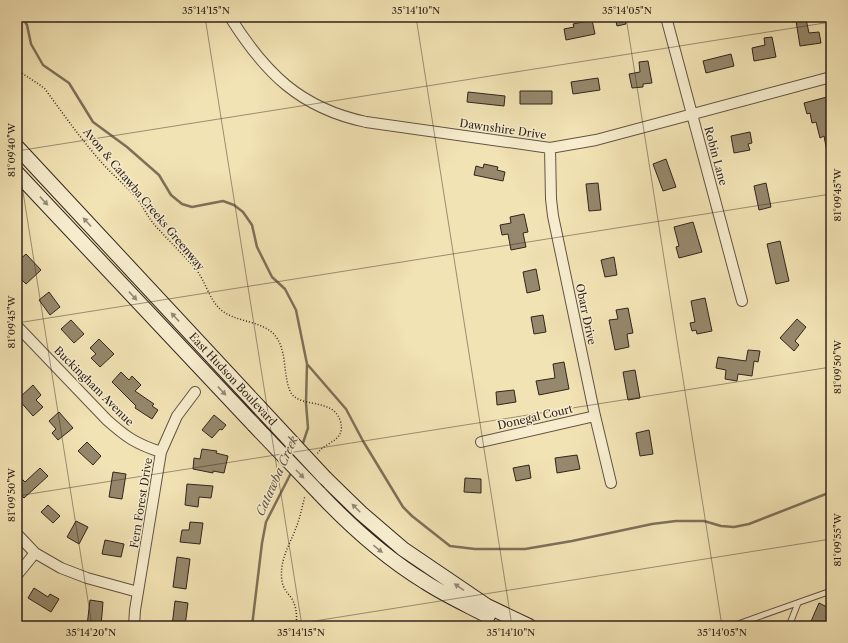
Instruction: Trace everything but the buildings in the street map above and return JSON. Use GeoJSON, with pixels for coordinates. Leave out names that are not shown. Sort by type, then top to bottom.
{"type":"FeatureCollection","features":[{"type":"Feature","properties":{"kind":"main road","name":"East Hudson Boulevard"},"geometry":{"type":"LineString","coordinates":[[17,147],[325,478],[361,513],[403,549],[487,606],[529,626]]}},
{"type":"Feature","properties":{"kind":"main road","name":"East Hudson Boulevard"},"geometry":{"type":"LineString","coordinates":[[17,173],[339,514],[396,563],[426,583],[507,626]]}},
{"type":"Feature","properties":{"kind":"street","name":"Dawnshire Drive"},"geometry":{"type":"LineString","coordinates":[[230,17],[252,50],[266,67],[291,90],[322,108],[347,118],[366,122],[550,148],[596,140],[831,77]]}},
{"type":"Feature","properties":{"kind":"street","name":"Robin Lane"},"geometry":{"type":"LineString","coordinates":[[666,17],[742,301]]}},
{"type":"Feature","properties":{"kind":"street","name":"Obarr Drive"},"geometry":{"type":"LineString","coordinates":[[550,148],[551,199],[553,216],[595,416],[611,483]]}},
{"type":"Feature","properties":{"kind":"street","name":"Buckingham Avenue"},"geometry":{"type":"LineString","coordinates":[[17,326],[118,430],[135,442],[161,452]]}},
{"type":"Feature","properties":{"kind":"street","name":"Fern Forest Drive"},"geometry":{"type":"LineString","coordinates":[[134,626],[138,592],[161,452],[177,416],[195,392]]}},
{"type":"Feature","properties":{"kind":"street","name":"Donegal Court"},"geometry":{"type":"LineString","coordinates":[[481,442],[595,416]]}},
{"type":"Feature","properties":{"kind":"street"},"geometry":{"type":"LineString","coordinates":[[17,534],[35,553],[68,570],[87,578],[138,592]]}},
{"type":"Feature","properties":{"kind":"street"},"geometry":{"type":"LineString","coordinates":[[17,575],[35,553]]}},
{"type":"Feature","properties":{"kind":"lane"},"geometry":{"type":"LineString","coordinates":[[739,625],[828,592],[831,593]]}},
{"type":"Feature","properties":{"kind":"lane"},"geometry":{"type":"LineString","coordinates":[[789,626],[798,603]]}},
{"type":"Feature","properties":{"kind":"path","name":"Avon & Catawba Creeks Greenway"},"geometry":{"type":"LineString","coordinates":[[17,70],[40,84],[104,164],[134,196],[146,211],[152,222],[196,268],[213,301],[220,309],[231,317],[263,327],[274,334],[283,352],[290,391],[294,397],[324,406],[332,410],[338,416],[341,429],[337,439],[316,454]]}},
{"type":"Feature","properties":{"kind":"path"},"geometry":{"type":"LineString","coordinates":[[296,626],[296,608],[284,588],[281,569],[284,555],[295,530],[305,496]]}},
{"type":"Feature","properties":{"kind":"waterway","name":"Catawba Creek"},"geometry":{"type":"LineString","coordinates":[[22,17],[27,25],[31,44],[43,65],[69,83],[93,122],[127,147],[159,175],[171,195],[182,204],[192,207],[223,201],[234,205],[243,212],[252,225],[257,247],[272,277],[285,289],[296,310],[307,364],[306,403],[308,428],[302,446]]}},
{"type":"Feature","properties":{"kind":"waterway"},"geometry":{"type":"LineString","coordinates":[[307,364],[346,409],[363,441],[403,507],[450,546],[475,549],[525,549],[572,541],[652,524],[676,521],[704,521],[721,526],[734,527],[749,524],[831,492]]}},
{"type":"Feature","properties":{"kind":"waterway","name":"Catawba Creek"},"geometry":{"type":"LineString","coordinates":[[252,626],[266,522],[292,471]]}}]}
